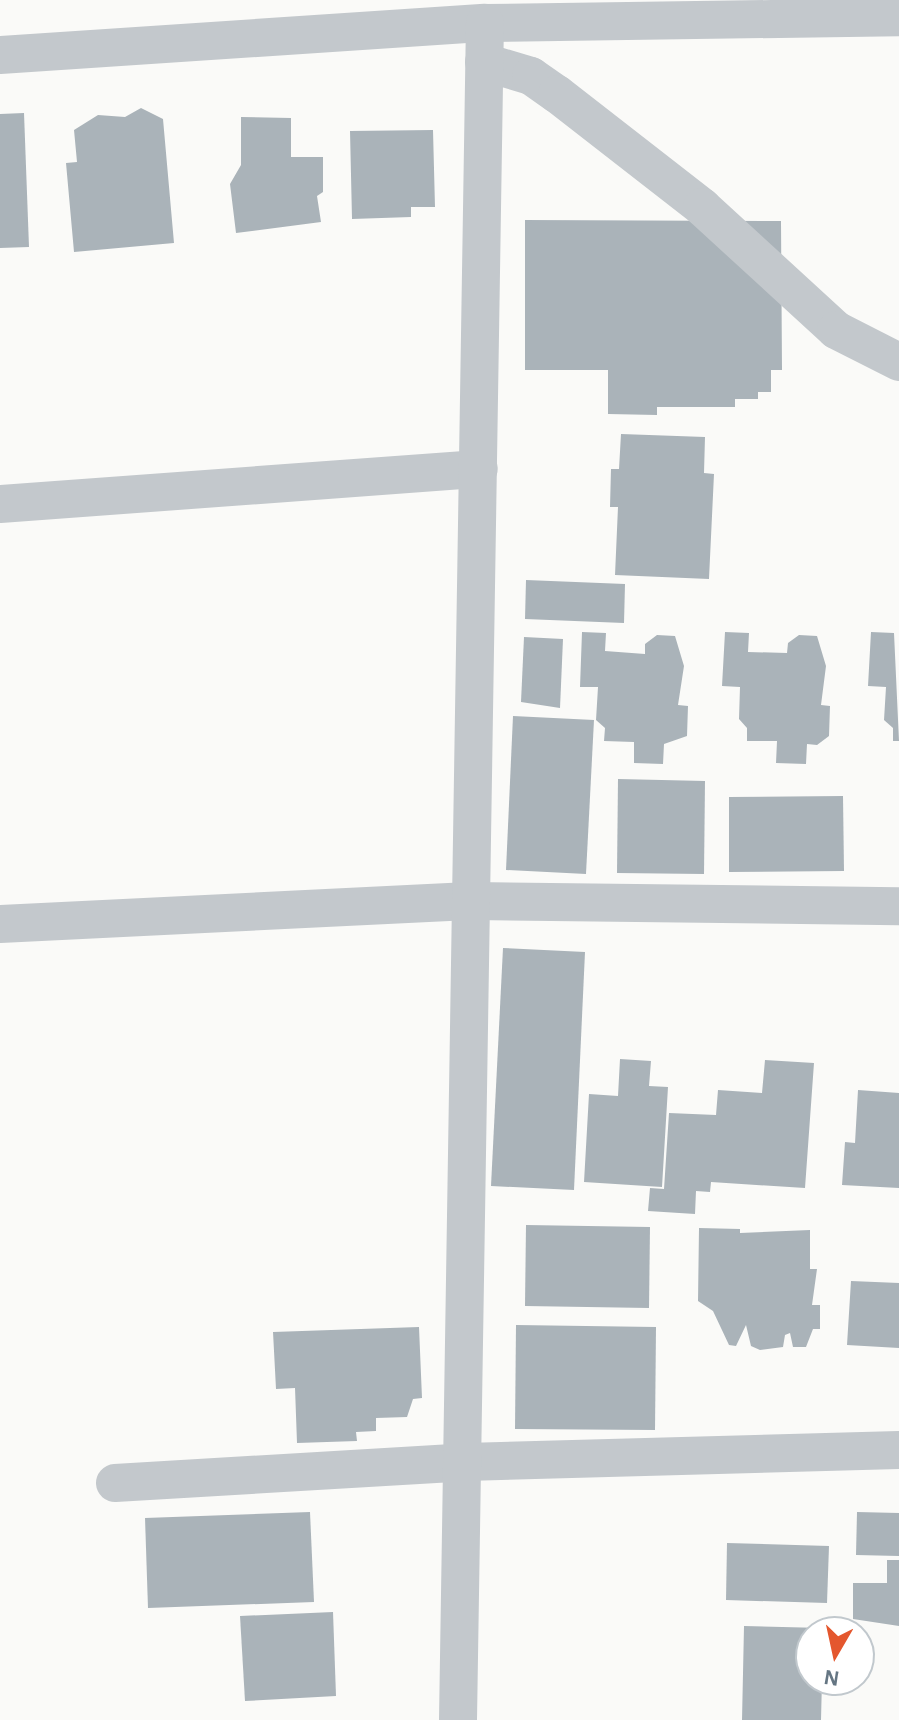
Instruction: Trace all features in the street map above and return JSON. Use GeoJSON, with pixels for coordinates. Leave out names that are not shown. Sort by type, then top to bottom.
{"type":"FeatureCollection","features":[{"type":"Feature","properties":{"kind":"street"},"geometry":{"type":"LineString","coordinates":[[0,55],[662,10],[899,17]]}},
{"type":"Feature","properties":{"kind":"street"},"geometry":{"type":"LineString","coordinates":[[458,1720],[474,901],[485,23]]}},
{"type":"Feature","properties":{"kind":"street"},"geometry":{"type":"LineString","coordinates":[[484,62],[531,76],[557,94],[702,207],[836,330],[899,362]]}},
{"type":"Feature","properties":{"kind":"street"},"geometry":{"type":"LineString","coordinates":[[0,504],[479,469]]}},
{"type":"Feature","properties":{"kind":"street"},"geometry":{"type":"LineString","coordinates":[[0,924],[474,901],[899,906]]}},
{"type":"Feature","properties":{"kind":"street"},"geometry":{"type":"LineString","coordinates":[[115,1483],[465,1462],[899,1450]]}},
{"type":"Feature","properties":{"kind":"building"},"geometry":{"type":"Polygon","coordinates":[[[141,108],[163,119],[174,243],[74,252],[66,163],[77,162],[74,130],[98,115],[125,117],[141,108]]]}},
{"type":"Feature","properties":{"kind":"building"},"geometry":{"type":"Polygon","coordinates":[[[24,113],[29,247],[0,248],[0,114],[24,113]]]}},
{"type":"Feature","properties":{"kind":"building"},"geometry":{"type":"Polygon","coordinates":[[[241,117],[291,118],[291,157],[323,157],[323,192],[317,196],[321,222],[236,233],[230,184],[241,165],[241,117]]]}},
{"type":"Feature","properties":{"kind":"building"},"geometry":{"type":"Polygon","coordinates":[[[433,130],[435,207],[411,207],[411,217],[352,219],[350,131],[433,130]]]}},
{"type":"Feature","properties":{"kind":"building"},"geometry":{"type":"Polygon","coordinates":[[[525,220],[781,221],[782,370],[771,370],[771,392],[758,392],[758,399],[735,399],[735,407],[657,407],[657,415],[608,414],[608,370],[525,370],[525,220]]]}},
{"type":"Feature","properties":{"kind":"building"},"geometry":{"type":"Polygon","coordinates":[[[621,434],[705,437],[704,473],[714,474],[709,579],[615,575],[618,507],[610,507],[611,469],[619,469],[621,434]]]}},
{"type":"Feature","properties":{"kind":"building"},"geometry":{"type":"Polygon","coordinates":[[[526,580],[625,584],[624,623],[525,619],[526,580]]]}},
{"type":"Feature","properties":{"kind":"building"},"geometry":{"type":"Polygon","coordinates":[[[582,632],[606,633],[605,651],[645,654],[645,644],[657,635],[675,636],[684,666],[678,705],[688,706],[687,736],[664,744],[663,764],[634,763],[634,742],[604,741],[605,728],[596,720],[598,687],[580,687],[582,632]]]}},
{"type":"Feature","properties":{"kind":"building"},"geometry":{"type":"Polygon","coordinates":[[[725,632],[749,633],[748,652],[787,653],[788,643],[799,635],[817,636],[826,666],[821,705],[830,706],[829,736],[817,745],[807,744],[806,764],[776,763],[777,741],[747,741],[747,728],[739,719],[740,687],[722,686],[725,632]]]}},
{"type":"Feature","properties":{"kind":"building"},"geometry":{"type":"Polygon","coordinates":[[[871,632],[894,633],[899,741],[893,741],[893,728],[884,720],[886,687],[868,686],[871,632]]]}},
{"type":"Feature","properties":{"kind":"building"},"geometry":{"type":"Polygon","coordinates":[[[524,637],[563,639],[560,708],[521,702],[524,637]]]}},
{"type":"Feature","properties":{"kind":"building"},"geometry":{"type":"Polygon","coordinates":[[[513,716],[594,720],[586,874],[506,870],[513,716]]]}},
{"type":"Feature","properties":{"kind":"building"},"geometry":{"type":"Polygon","coordinates":[[[618,779],[705,781],[704,874],[617,873],[618,779]]]}},
{"type":"Feature","properties":{"kind":"building"},"geometry":{"type":"Polygon","coordinates":[[[843,796],[844,871],[729,872],[729,797],[843,796]]]}},
{"type":"Feature","properties":{"kind":"building"},"geometry":{"type":"Polygon","coordinates":[[[503,948],[585,952],[574,1190],[491,1186],[503,948]]]}},
{"type":"Feature","properties":{"kind":"building"},"geometry":{"type":"Polygon","coordinates":[[[620,1059],[651,1061],[649,1086],[668,1087],[662,1187],[584,1182],[589,1094],[618,1096],[620,1059]]]}},
{"type":"Feature","properties":{"kind":"building"},"geometry":{"type":"Polygon","coordinates":[[[765,1060],[814,1063],[805,1188],[711,1182],[710,1192],[696,1191],[695,1214],[648,1211],[650,1188],[664,1189],[669,1113],[716,1115],[718,1090],[762,1093],[765,1060]]]}},
{"type":"Feature","properties":{"kind":"building"},"geometry":{"type":"Polygon","coordinates":[[[858,1090],[899,1093],[899,1188],[842,1185],[845,1142],[855,1143],[858,1090]]]}},
{"type":"Feature","properties":{"kind":"building"},"geometry":{"type":"Polygon","coordinates":[[[526,1225],[650,1227],[649,1308],[525,1306],[526,1225]]]}},
{"type":"Feature","properties":{"kind":"building"},"geometry":{"type":"Polygon","coordinates":[[[699,1228],[740,1229],[740,1233],[810,1230],[810,1269],[817,1269],[812,1305],[820,1305],[820,1329],[813,1329],[806,1347],[793,1347],[790,1333],[785,1335],[783,1347],[760,1350],[751,1346],[746,1325],[736,1346],[729,1345],[713,1311],[698,1301],[699,1228]]]}},
{"type":"Feature","properties":{"kind":"building"},"geometry":{"type":"Polygon","coordinates":[[[851,1281],[899,1283],[899,1348],[847,1345],[851,1281]]]}},
{"type":"Feature","properties":{"kind":"building"},"geometry":{"type":"Polygon","coordinates":[[[516,1325],[656,1327],[655,1430],[515,1429],[516,1325]]]}},
{"type":"Feature","properties":{"kind":"building"},"geometry":{"type":"Polygon","coordinates":[[[419,1327],[422,1398],[413,1399],[407,1417],[376,1418],[376,1431],[356,1432],[357,1441],[297,1443],[295,1388],[276,1389],[273,1332],[419,1327]]]}},
{"type":"Feature","properties":{"kind":"building"},"geometry":{"type":"Polygon","coordinates":[[[310,1512],[314,1602],[148,1608],[145,1518],[310,1512]]]}},
{"type":"Feature","properties":{"kind":"building"},"geometry":{"type":"Polygon","coordinates":[[[857,1512],[899,1513],[899,1556],[856,1555],[857,1512]]]}},
{"type":"Feature","properties":{"kind":"building"},"geometry":{"type":"Polygon","coordinates":[[[727,1543],[829,1546],[827,1603],[726,1600],[727,1543]]]}},
{"type":"Feature","properties":{"kind":"building"},"geometry":{"type":"Polygon","coordinates":[[[887,1560],[899,1560],[899,1626],[875,1622],[875,1616],[853,1616],[853,1583],[887,1583],[887,1560]]]}},
{"type":"Feature","properties":{"kind":"building"},"geometry":{"type":"Polygon","coordinates":[[[333,1612],[336,1696],[245,1701],[240,1616],[333,1612]]]}},
{"type":"Feature","properties":{"kind":"building"},"geometry":{"type":"Polygon","coordinates":[[[744,1626],[795,1627],[795,1696],[822,1696],[821,1720],[742,1720],[744,1626]]]}}]}
